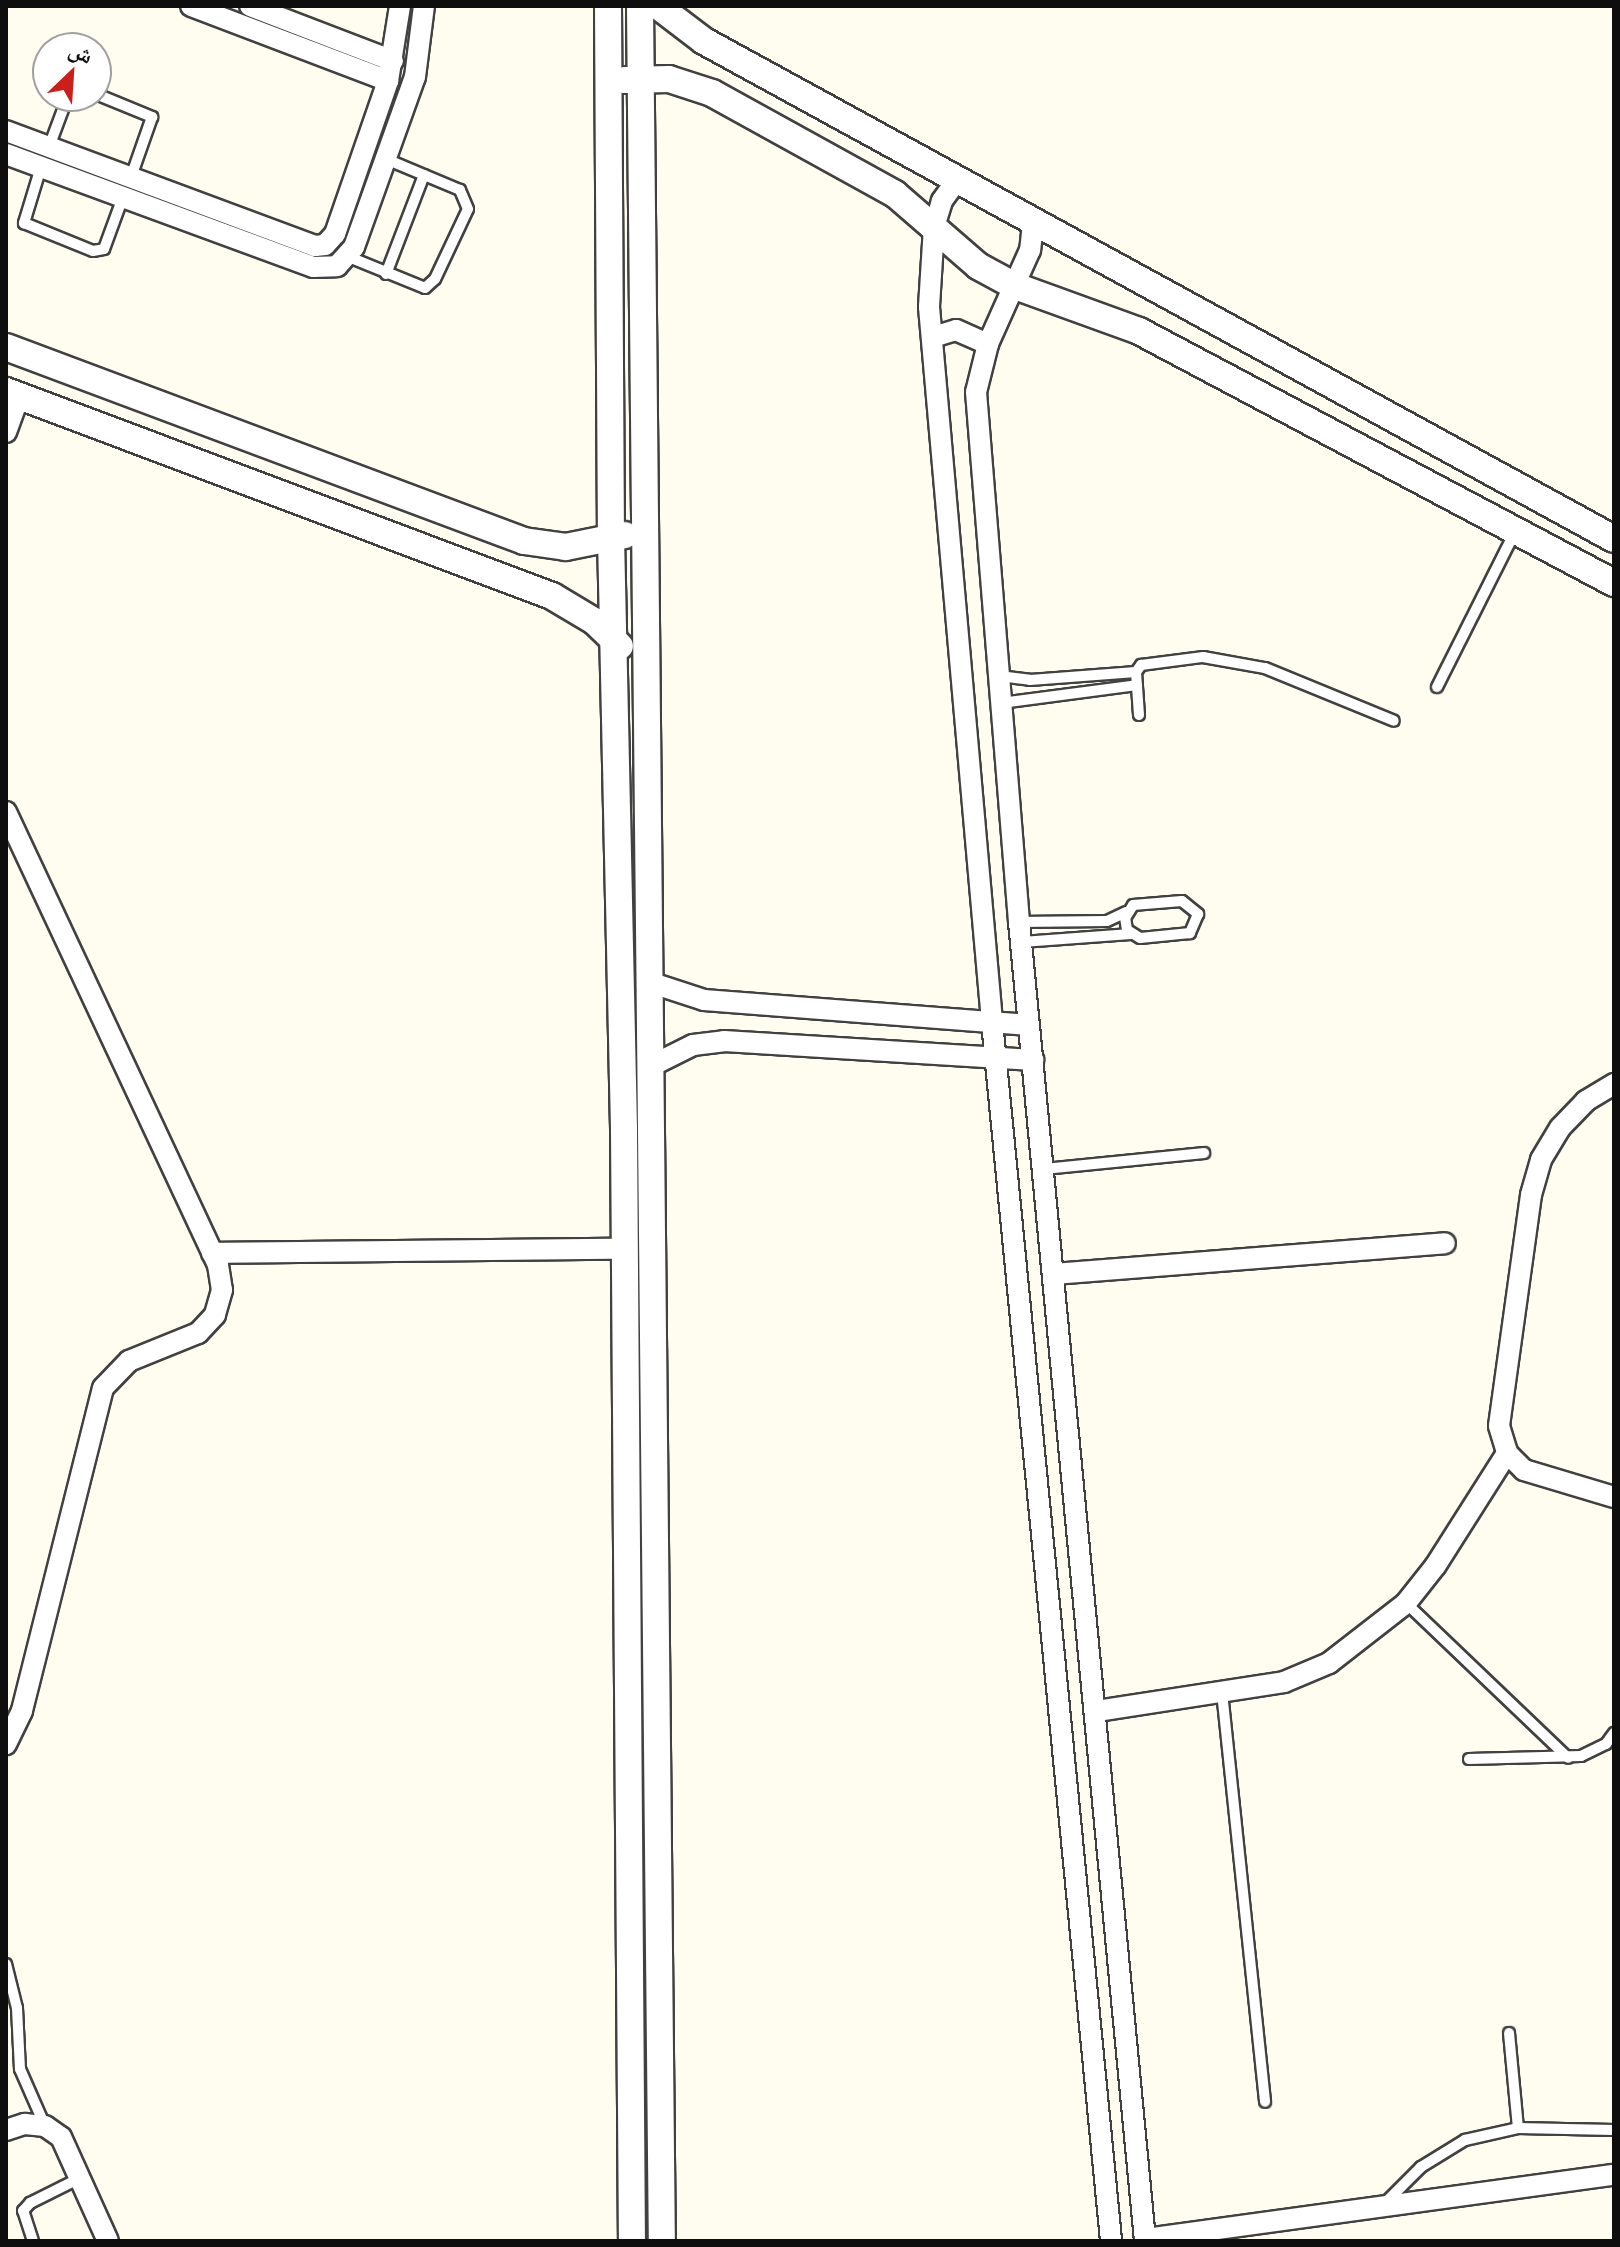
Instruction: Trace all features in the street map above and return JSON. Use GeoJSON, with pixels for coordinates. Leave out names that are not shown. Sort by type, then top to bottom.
{"type":"FeatureCollection","features":[{"type":"Feature","properties":{"kind":"street"},"geometry":{"type":"LineString","coordinates":[[191,6],[390,71]]}},
{"type":"Feature","properties":{"kind":"street"},"geometry":{"type":"LineString","coordinates":[[250,6],[390,71]]}},
{"type":"Feature","properties":{"kind":"street"},"geometry":{"type":"LineString","coordinates":[[6,131],[315,246],[333,238],[390,71],[400,6]]}},
{"type":"Feature","properties":{"kind":"street"},"geometry":{"type":"LineString","coordinates":[[6,154],[313,267],[329,268],[349,257],[386,159],[415,77],[424,6]]}},
{"type":"Feature","properties":{"kind":"street"},"geometry":{"type":"LineString","coordinates":[[608,6],[613,637],[637,1128],[662,2241]]}},
{"type":"Feature","properties":{"kind":"street"},"geometry":{"type":"LineString","coordinates":[[632,2241],[625,1249],[637,1128],[651,1066],[642,533],[640,6]]}},
{"type":"Feature","properties":{"kind":"street"},"geometry":{"type":"LineString","coordinates":[[658,6],[704,41],[1614,539]]}},
{"type":"Feature","properties":{"kind":"street"},"geometry":{"type":"LineString","coordinates":[[610,81],[641,79],[684,82],[712,93],[895,194],[978,266],[1015,286],[1139,331],[1614,583]]}},
{"type":"Feature","properties":{"kind":"street"},"geometry":{"type":"LineString","coordinates":[[957,180],[942,201],[934,227],[933,337],[992,1022],[1111,2241]]}},
{"type":"Feature","properties":{"kind":"street"},"geometry":{"type":"LineString","coordinates":[[1033,223],[1030,250],[988,344],[976,392],[1020,932],[1097,1711],[1145,2240],[1614,2175]]}},
{"type":"Feature","properties":{"kind":"street"},"geometry":{"type":"LineString","coordinates":[[333,238],[349,257]]}},
{"type":"Feature","properties":{"kind":"street"},"geometry":{"type":"LineString","coordinates":[[933,337],[956,330],[988,344]]}},
{"type":"Feature","properties":{"kind":"street"},"geometry":{"type":"LineString","coordinates":[[6,347],[524,541],[566,547],[642,533]]}},
{"type":"Feature","properties":{"kind":"street"},"geometry":{"type":"LineString","coordinates":[[6,432],[13,393],[552,596],[613,637],[645,664]]}},
{"type":"Feature","properties":{"kind":"street"},"geometry":{"type":"LineString","coordinates":[[6,812],[212,1253],[222,1290],[207,1325],[129,1361],[103,1388],[22,1711],[6,1744]]}},
{"type":"Feature","properties":{"kind":"street"},"geometry":{"type":"LineString","coordinates":[[649,982],[704,1000],[1029,1025]]}},
{"type":"Feature","properties":{"kind":"street"},"geometry":{"type":"LineString","coordinates":[[651,1066],[693,1045],[724,1041],[1033,1060]]}},
{"type":"Feature","properties":{"kind":"street"},"geometry":{"type":"LineString","coordinates":[[1614,1084],[1586,1101],[1560,1128],[1534,1184],[1499,1426],[1507,1453],[1536,1475],[1614,1497]]}},
{"type":"Feature","properties":{"kind":"street"},"geometry":{"type":"LineString","coordinates":[[1054,1274],[1445,1243]]}},
{"type":"Feature","properties":{"kind":"street"},"geometry":{"type":"LineString","coordinates":[[212,1253],[625,1249]]}},
{"type":"Feature","properties":{"kind":"street"},"geometry":{"type":"LineString","coordinates":[[1097,1711],[1284,1682],[1329,1663],[1406,1603],[1436,1565],[1507,1453]]}},
{"type":"Feature","properties":{"kind":"street"},"geometry":{"type":"LineString","coordinates":[[6,2130],[25,2124],[45,2126],[61,2137],[108,2241]]}},
{"type":"Feature","properties":{"kind":"lane"},"geometry":{"type":"LineString","coordinates":[[112,101],[152,117],[131,177]]}},
{"type":"Feature","properties":{"kind":"lane"},"geometry":{"type":"LineString","coordinates":[[49,147],[62,112]]}},
{"type":"Feature","properties":{"kind":"lane"},"geometry":{"type":"LineString","coordinates":[[349,257],[418,288],[432,285],[468,209],[460,190],[386,159]]}},
{"type":"Feature","properties":{"kind":"lane"},"geometry":{"type":"LineString","coordinates":[[41,167],[24,223],[93,251],[104,249],[123,197]]}},
{"type":"Feature","properties":{"kind":"lane"},"geometry":{"type":"LineString","coordinates":[[386,274],[424,175]]}},
{"type":"Feature","properties":{"kind":"lane"},"geometry":{"type":"LineString","coordinates":[[1437,687],[1516,530]]}},
{"type":"Feature","properties":{"kind":"lane"},"geometry":{"type":"LineString","coordinates":[[999,676],[1030,680],[1136,672],[1145,663],[1222,658],[1265,668],[1394,721]]}},
{"type":"Feature","properties":{"kind":"lane"},"geometry":{"type":"LineString","coordinates":[[1136,672],[1139,715]]}},
{"type":"Feature","properties":{"kind":"lane"},"geometry":{"type":"LineString","coordinates":[[1001,703],[1137,685]]}},
{"type":"Feature","properties":{"kind":"lane"},"geometry":{"type":"LineString","coordinates":[[1182,901],[1198,914],[1190,933],[1140,938],[1131,934],[1020,932],[1107,921],[1138,904],[1182,901]]}},
{"type":"Feature","properties":{"kind":"lane"},"geometry":{"type":"LineString","coordinates":[[1126,912],[1131,934]]}},
{"type":"Feature","properties":{"kind":"lane"},"geometry":{"type":"LineString","coordinates":[[1044,1169],[1204,1153]]}},
{"type":"Feature","properties":{"kind":"lane"},"geometry":{"type":"LineString","coordinates":[[1406,1603],[1568,1758]]}},
{"type":"Feature","properties":{"kind":"lane"},"geometry":{"type":"LineString","coordinates":[[1222,1692],[1265,2102]]}},
{"type":"Feature","properties":{"kind":"lane"},"geometry":{"type":"LineString","coordinates":[[1469,1759],[1568,1758],[1594,1752],[1614,1733]]}},
{"type":"Feature","properties":{"kind":"lane"},"geometry":{"type":"LineString","coordinates":[[6,1964],[17,2008],[20,2069],[45,2126]]}},
{"type":"Feature","properties":{"kind":"lane"},"geometry":{"type":"LineString","coordinates":[[1509,2033],[1518,2128]]}},
{"type":"Feature","properties":{"kind":"lane"},"geometry":{"type":"LineString","coordinates":[[1378,2210],[1446,2148],[1518,2128],[1614,2130]]}},
{"type":"Feature","properties":{"kind":"lane"},"geometry":{"type":"LineString","coordinates":[[33,2241],[23,2211],[30,2203],[80,2178]]}}]}
